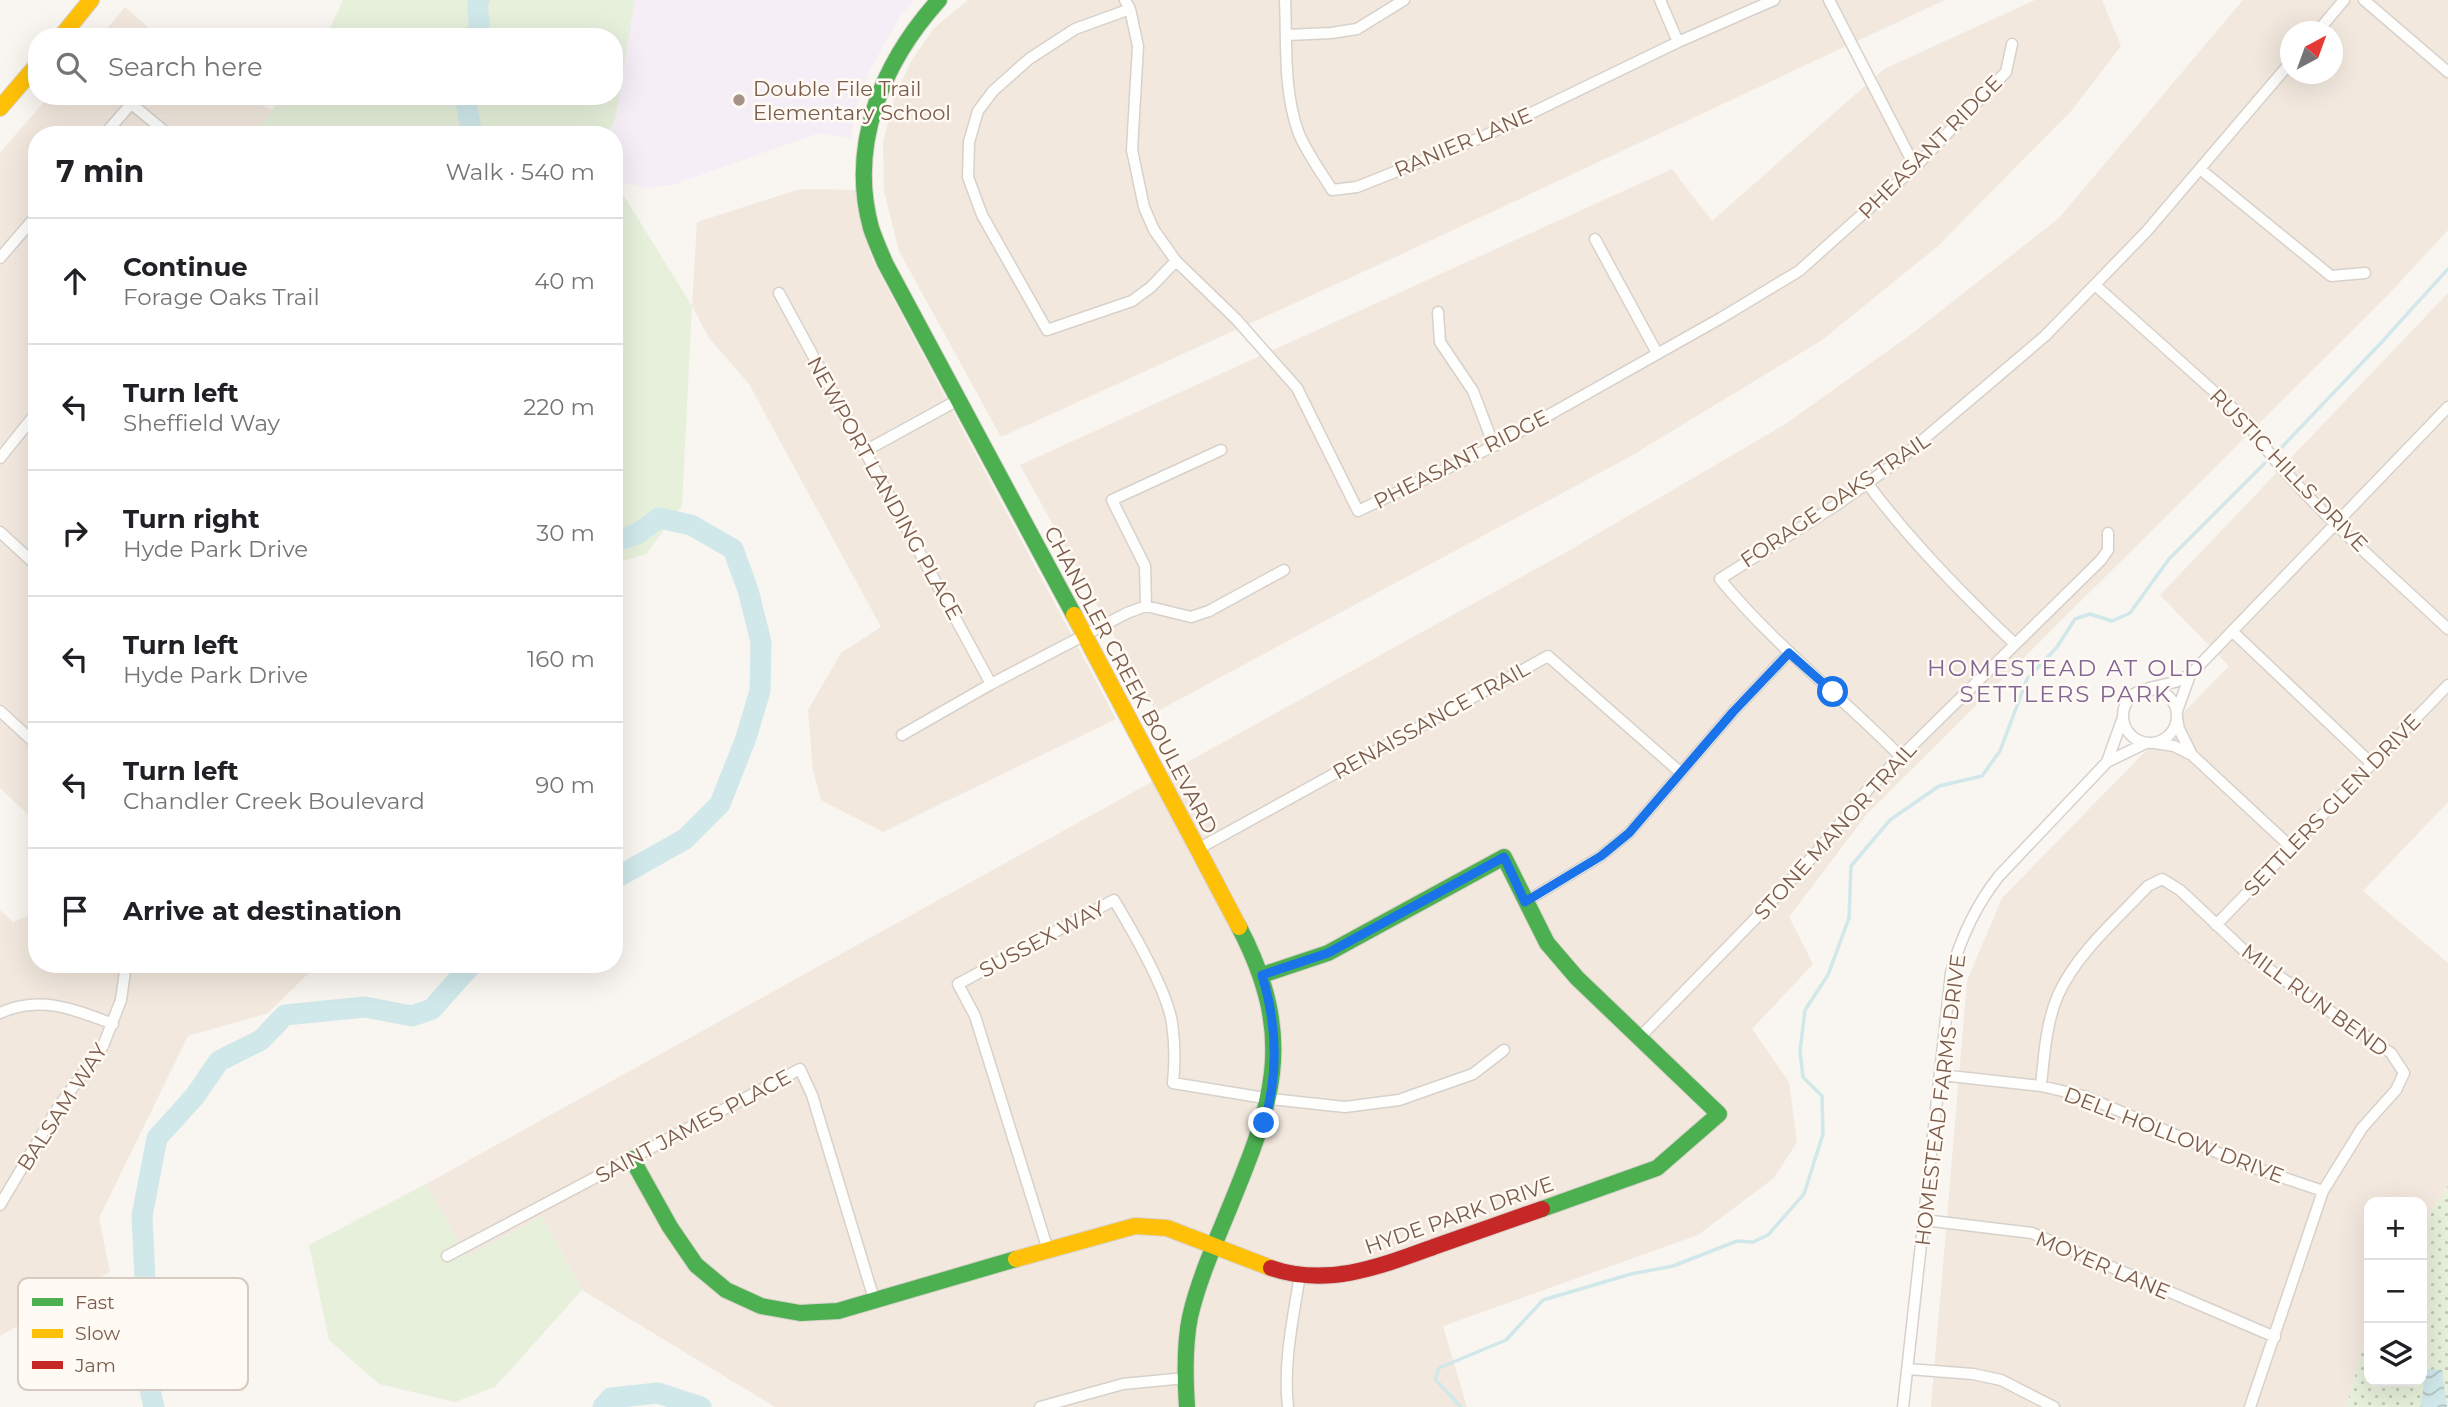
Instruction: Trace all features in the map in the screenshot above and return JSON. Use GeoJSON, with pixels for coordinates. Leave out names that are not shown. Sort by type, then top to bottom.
{"type":"FeatureCollection","features":[{"type":"Feature","properties":{"kind":"street"},"geometry":{"type":"LineString","coordinates":[[68,28],[91,0]]}},
{"type":"Feature","properties":{"kind":"street","name":"CHANDLER CREEK BOULEVARD"},"geometry":{"type":"LineString","coordinates":[[939,0],[904,41],[883,80],[872,114],[868,133],[866,182],[870,224],[876,242],[958,400],[1262,975],[1269,996],[1275,1066],[1271,1099],[1257,1144],[1193,1306],[1188,1328],[1185,1378],[1187,1407]]}},
{"type":"Feature","properties":{"kind":"street","name":"RANIER LANE"},"geometry":{"type":"LineString","coordinates":[[1285,0],[1290,105],[1300,136],[1332,190],[1357,187],[1480,138],[1678,42],[1774,0]]}},
{"type":"Feature","properties":{"kind":"street"},"geometry":{"type":"LineString","coordinates":[[1287,35],[1357,29],[1404,0]]}},
{"type":"Feature","properties":{"kind":"street"},"geometry":{"type":"LineString","coordinates":[[1660,0],[1678,42]]}},
{"type":"Feature","properties":{"kind":"street"},"geometry":{"type":"LineString","coordinates":[[1829,0],[1915,167]]}},
{"type":"Feature","properties":{"kind":"street"},"geometry":{"type":"LineString","coordinates":[[2326,21],[2344,0]]}},
{"type":"Feature","properties":{"kind":"street"},"geometry":{"type":"LineString","coordinates":[[2364,0],[2448,72]]}},
{"type":"Feature","properties":{"kind":"street"},"geometry":{"type":"LineString","coordinates":[[1128,5],[1074,29],[1029,59],[993,91],[978,111],[969,142],[968,177],[982,215],[1047,330],[1132,301],[1151,287],[1177,261]]}},
{"type":"Feature","properties":{"kind":"street","name":"PHEASANT RIDGE"},"geometry":{"type":"LineString","coordinates":[[1128,5],[1138,46],[1132,150],[1144,207],[1154,230],[1177,261],[1236,319],[1297,388],[1358,512],[1493,446],[1799,271],[1915,167],[2006,72],[2012,44]]}},
{"type":"Feature","properties":{"kind":"street"},"geometry":{"type":"LineString","coordinates":[[0,108],[28,75]]}},
{"type":"Feature","properties":{"kind":"street","name":"FORAGE OAKS TRAIL"},"geometry":{"type":"LineString","coordinates":[[1900,757],[1863,718],[1746,611],[1720,579],[1898,461],[2045,336],[2161,215],[2280,76]]}},
{"type":"Feature","properties":{"kind":"street"},"geometry":{"type":"LineString","coordinates":[[110,126],[124,105]]}},
{"type":"Feature","properties":{"kind":"street"},"geometry":{"type":"LineString","coordinates":[[133,105],[158,126]]}},
{"type":"Feature","properties":{"kind":"street"},"geometry":{"type":"LineString","coordinates":[[2200,169],[2331,276],[2365,273]]}},
{"type":"Feature","properties":{"kind":"street"},"geometry":{"type":"LineString","coordinates":[[0,258],[28,225]]}},
{"type":"Feature","properties":{"kind":"street"},"geometry":{"type":"LineString","coordinates":[[1595,239],[1657,354]]}},
{"type":"Feature","properties":{"kind":"street","name":"RUSTIC HILLS DRIVE"},"geometry":{"type":"LineString","coordinates":[[2095,285],[2238,413],[2255,431],[2274,459],[2336,523],[2448,629]]}},
{"type":"Feature","properties":{"kind":"street","name":"NEWPORT LANDING PLACE"},"geometry":{"type":"LineString","coordinates":[[779,293],[992,684]]}},
{"type":"Feature","properties":{"kind":"street"},"geometry":{"type":"LineString","coordinates":[[1438,312],[1440,342],[1473,391],[1493,446]]}},
{"type":"Feature","properties":{"kind":"street"},"geometry":{"type":"LineString","coordinates":[[865,451],[958,400]]}},
{"type":"Feature","properties":{"kind":"street","name":"HOMESTEAD FARMS DRIVE"},"geometry":{"type":"LineString","coordinates":[[2107,762],[2122,720],[2122,710],[2132,695],[2175,682],[2190,674],[2336,523],[2444,420],[2448,407]]}},
{"type":"Feature","properties":{"kind":"street"},"geometry":{"type":"LineString","coordinates":[[0,458],[28,423]]}},
{"type":"Feature","properties":{"kind":"street"},"geometry":{"type":"LineString","coordinates":[[1146,607],[1145,565],[1112,500],[1221,450]]}},
{"type":"Feature","properties":{"kind":"street"},"geometry":{"type":"LineString","coordinates":[[1867,483],[1902,529],[1980,612],[2015,644]]}},
{"type":"Feature","properties":{"kind":"street"},"geometry":{"type":"LineString","coordinates":[[0,533],[28,558]]}},
{"type":"Feature","properties":{"kind":"street","name":"STONE MANOR TRAIL"},"geometry":{"type":"LineString","coordinates":[[1640,1037],[1823,845],[1870,787],[2101,560],[2109,550],[2108,533]]}},
{"type":"Feature","properties":{"kind":"street"},"geometry":{"type":"LineString","coordinates":[[902,735],[1127,613],[1146,607],[1191,617],[1209,611],[1284,570]]}},
{"type":"Feature","properties":{"kind":"street"},"geometry":{"type":"LineString","coordinates":[[2231,631],[2372,764]]}},
{"type":"Feature","properties":{"kind":"street"},"geometry":{"type":"LineString","coordinates":[[1525,902],[1614,847],[1629,833],[1789,653]]}},
{"type":"Feature","properties":{"kind":"street","name":"RENAISSANCE TRAIL"},"geometry":{"type":"LineString","coordinates":[[1196,850],[1548,656],[1681,772]]}},
{"type":"Feature","properties":{"kind":"street","name":"HOMESTEAD FARMS DRIVE"},"geometry":{"type":"LineString","coordinates":[[1903,1407],[1951,973],[1960,942],[1985,894],[1999,876],[2107,762],[2170,734],[2190,674]]}},
{"type":"Feature","properties":{"kind":"street","name":"SETTLERS GLEN DRIVE"},"geometry":{"type":"LineString","coordinates":[[2216,925],[2448,685]]}},
{"type":"Feature","properties":{"kind":"street"},"geometry":{"type":"LineString","coordinates":[[2149,688],[2158,690],[2173,701],[2179,729],[2192,755]]}},
{"type":"Feature","properties":{"kind":"street"},"geometry":{"type":"LineString","coordinates":[[0,711],[28,737]]}},
{"type":"Feature","properties":{"kind":"street"},"geometry":{"type":"LineString","coordinates":[[2122,720],[2131,736],[2151,743],[2174,746],[2192,755],[2291,847]]}},
{"type":"Feature","properties":{"kind":"street","name":"HYDE PARK DRIVE"},"geometry":{"type":"LineString","coordinates":[[632,1159],[681,1245],[698,1268],[722,1287],[751,1303],[803,1314],[840,1311],[874,1299],[1135,1226],[1167,1228],[1288,1274],[1322,1277],[1373,1269],[1657,1168],[1719,1114],[1577,978],[1547,943],[1504,857],[1328,953],[1262,975]]}},
{"type":"Feature","properties":{"kind":"street","name":"MILL RUN BEND"},"geometry":{"type":"LineString","coordinates":[[2041,1086],[2049,1027],[2065,981],[2080,960],[2148,886],[2162,879],[2171,883],[2251,957],[2391,1053],[2404,1073],[2396,1090],[2357,1136],[2323,1191],[2250,1407]]}},
{"type":"Feature","properties":{"kind":"street","name":"SUSSEX WAY"},"geometry":{"type":"LineString","coordinates":[[1048,1250],[975,1016],[958,984],[1114,900],[1163,993],[1172,1022],[1175,1063],[1173,1083],[1271,1099]]}},
{"type":"Feature","properties":{"kind":"street","name":"BALSAM WAY"},"geometry":{"type":"LineString","coordinates":[[0,1206],[57,1109],[103,1046],[121,1000],[125,973]]}},
{"type":"Feature","properties":{"kind":"street"},"geometry":{"type":"LineString","coordinates":[[0,1013],[30,1004],[48,1003],[77,1010],[113,1024]]}},
{"type":"Feature","properties":{"kind":"street"},"geometry":{"type":"LineString","coordinates":[[1271,1099],[1345,1107],[1399,1100],[1473,1073],[1504,1049]]}},
{"type":"Feature","properties":{"kind":"street","name":"SAINT JAMES PLACE"},"geometry":{"type":"LineString","coordinates":[[447,1256],[800,1069],[812,1095],[874,1299]]}},
{"type":"Feature","properties":{"kind":"street","name":"DELL HOLLOW DRIVE"},"geometry":{"type":"LineString","coordinates":[[1941,1075],[2041,1086],[2100,1101],[2249,1166],[2323,1191]]}},
{"type":"Feature","properties":{"kind":"street","name":"MOYER LANE"},"geometry":{"type":"LineString","coordinates":[[1924,1220],[2032,1233],[2275,1337]]}},
{"type":"Feature","properties":{"kind":"street"},"geometry":{"type":"LineString","coordinates":[[1288,1407],[1286,1393],[1290,1335],[1300,1275]]}},
{"type":"Feature","properties":{"kind":"street"},"geometry":{"type":"LineString","coordinates":[[1908,1369],[1973,1374],[2001,1380],[2054,1407]]}},
{"type":"Feature","properties":{"kind":"street"},"geometry":{"type":"LineString","coordinates":[[1040,1407],[1123,1384],[1185,1378]]}},
{"type":"Feature","properties":{"kind":"shaded area","name":"Double File Trail Elementary School"},"geometry":{"type":"Polygon","coordinates":[[[635,0],[914,0],[902,14],[869,71],[856,110],[851,138],[819,133],[672,185],[647,188],[623,182],[623,126],[612,126],[618,105],[623,105],[623,72],[635,0]]]}},
{"type":"Feature","properties":{"kind":"shaded area"},"geometry":{"type":"Polygon","coordinates":[[[968,0],[1945,0],[1389,260],[1001,437],[899,251],[884,191],[883,142],[894,99],[910,63],[934,28],[968,0]]]}},
{"type":"Feature","properties":{"kind":"shaded area"},"geometry":{"type":"Polygon","coordinates":[[[2035,0],[2102,0],[2121,46],[2072,110],[1938,246],[1822,340],[1631,456],[1156,712],[1020,465],[1672,169],[1712,221],[1884,69],[2035,0]]]}},
{"type":"Feature","properties":{"kind":"shaded area"},"geometry":{"type":"Polygon","coordinates":[[[2243,0],[2448,0],[2448,230],[2387,296],[1867,814],[1789,917],[1813,964],[1752,1029],[1789,1082],[1797,1142],[1774,1178],[1698,1235],[1443,1326],[1467,1407],[775,1407],[582,1290],[542,1216],[467,1257],[426,1184],[1563,554],[1784,425],[1914,332],[2059,218],[2243,0]]]}},
{"type":"Feature","properties":{"kind":"shaded area"},"geometry":{"type":"Polygon","coordinates":[[[125,7],[149,28],[108,28],[125,7]]]}},
{"type":"Feature","properties":{"kind":"shaded area"},"geometry":{"type":"Polygon","coordinates":[[[41,105],[262,105],[272,110],[260,126],[28,126],[28,814],[0,788],[0,153],[41,105]]]}},
{"type":"Feature","properties":{"kind":"shaded area"},"geometry":{"type":"Polygon","coordinates":[[[800,189],[857,190],[861,225],[872,259],[1116,719],[883,832],[821,800],[813,771],[808,710],[841,653],[881,627],[749,384],[709,338],[692,306],[697,222],[800,189]]]}},
{"type":"Feature","properties":{"kind":"shaded area"},"geometry":{"type":"Polygon","coordinates":[[[2448,293],[2448,802],[2363,891],[2448,963],[2448,1186],[2427,1218],[2427,1197],[2364,1197],[2364,1345],[2346,1407],[1931,1407],[1967,981],[2002,898],[2229,666],[2160,595],[2448,293]]]}},
{"type":"Feature","properties":{"kind":"shaded area"},"geometry":{"type":"Polygon","coordinates":[[[0,910],[13,922],[28,916],[28,973],[309,973],[268,1013],[188,1036],[99,1218],[110,1272],[100,1278],[18,1278],[18,1326],[0,1336],[0,910]]]}},
{"type":"Feature","properties":{"kind":"green space"},"geometry":{"type":"Polygon","coordinates":[[[343,0],[635,0],[623,72],[623,28],[330,28],[343,0]]]}},
{"type":"Feature","properties":{"kind":"green space"},"geometry":{"type":"Polygon","coordinates":[[[276,105],[618,105],[612,126],[260,126],[276,105]]]}},
{"type":"Feature","properties":{"kind":"green space"},"geometry":{"type":"Polygon","coordinates":[[[623,195],[692,306],[682,506],[646,554],[623,561],[623,195]]]}},
{"type":"Feature","properties":{"kind":"green space"},"geometry":{"type":"Polygon","coordinates":[[[426,1184],[467,1257],[542,1216],[582,1290],[495,1387],[455,1402],[379,1384],[329,1340],[309,1245],[426,1184]]]}},
{"type":"Feature","properties":{"kind":"green space"},"geometry":{"type":"Polygon","coordinates":[[[2448,1186],[2448,1407],[2346,1407],[2364,1345],[2364,1386],[2427,1386],[2427,1218],[2448,1186]]]}},
{"type":"Feature","properties":{"kind":"water"},"geometry":{"type":"Polygon","coordinates":[[[2427,1369],[2442,1370],[2447,1407],[2420,1407],[2423,1386],[2427,1386],[2427,1369]]]}},
{"type":"Feature","properties":{"kind":"waterway"},"geometry":{"type":"LineString","coordinates":[[478,28],[479,0]]}},
{"type":"Feature","properties":{"kind":"waterway"},"geometry":{"type":"LineString","coordinates":[[467,105],[470,126]]}},
{"type":"Feature","properties":{"kind":"waterway"},"geometry":{"type":"LineString","coordinates":[[2282,447],[2448,269]]}},
{"type":"Feature","properties":{"kind":"waterway"},"geometry":{"type":"LineString","coordinates":[[1461,1407],[1435,1379],[1439,1368],[1506,1340],[1543,1300],[1631,1274],[1673,1266],[1737,1241],[1753,1242],[1768,1235],[1804,1194],[1823,1134],[1822,1096],[1803,1077],[1800,1051],[1805,1010],[1828,975],[1849,918],[1851,866],[1890,820],[1939,786],[1982,776],[2000,751],[2027,679],[2057,647],[2075,619],[2090,614],[2112,621],[2130,613],[2169,559],[2265,463]]}},
{"type":"Feature","properties":{"kind":"waterway"},"geometry":{"type":"LineString","coordinates":[[623,539],[637,534],[659,518],[691,525],[733,549],[748,590],[761,642],[760,691],[746,738],[720,804],[685,839],[623,874]]}},
{"type":"Feature","properties":{"kind":"waterway"},"geometry":{"type":"LineString","coordinates":[[145,1278],[142,1216],[157,1138],[195,1096],[219,1061],[261,1040],[285,1015],[365,1007],[412,1016],[432,1009],[464,973]]}},
{"type":"Feature","properties":{"kind":"waterway"},"geometry":{"type":"LineString","coordinates":[[150,1390],[154,1407]]}},
{"type":"Feature","properties":{"kind":"waterway"},"geometry":{"type":"LineString","coordinates":[[603,1407],[611,1398],[658,1393],[701,1407]]}},
{"type":"Feature","properties":{"kind":"traffic: fast"},"geometry":{"type":"LineString","coordinates":[[939,0],[902,50],[875,106],[864,166],[865,197],[871,228],[885,263],[1074,615]]}},
{"type":"Feature","properties":{"kind":"traffic: fast"},"geometry":{"type":"LineString","coordinates":[[1262,975],[1328,953],[1504,857],[1547,943],[1577,978],[1719,1114],[1657,1168],[1542,1209]]}},
{"type":"Feature","properties":{"kind":"traffic: fast"},"geometry":{"type":"LineString","coordinates":[[1187,1407],[1186,1350],[1193,1305],[1208,1259],[1253,1148],[1271,1078],[1273,1044],[1269,1008],[1258,969],[1239,927]]}},
{"type":"Feature","properties":{"kind":"traffic: fast"},"geometry":{"type":"LineString","coordinates":[[632,1159],[670,1227],[696,1265],[726,1290],[761,1306],[800,1313],[838,1311],[1016,1259]]}},
{"type":"Feature","properties":{"kind":"traffic: slow"},"geometry":{"type":"LineString","coordinates":[[68,28],[91,0]]}},
{"type":"Feature","properties":{"kind":"traffic: slow"},"geometry":{"type":"LineString","coordinates":[[0,108],[28,75]]}},
{"type":"Feature","properties":{"kind":"traffic: slow"},"geometry":{"type":"LineString","coordinates":[[1074,615],[1239,927]]}},
{"type":"Feature","properties":{"kind":"traffic: slow"},"geometry":{"type":"LineString","coordinates":[[1016,1259],[1135,1226],[1167,1228],[1271,1268]]}},
{"type":"Feature","properties":{"kind":"traffic: jam"},"geometry":{"type":"LineString","coordinates":[[1271,1268],[1314,1276],[1356,1272],[1398,1260],[1542,1209]]}},
{"type":"Feature","properties":{"kind":"place","name":"Double File Trail Elementary School"},"geometry":{"type":"Point","coordinates":[739,100]}},
{"type":"Feature","properties":{"kind":"district","name":"HOMESTEAD AT OLD SETTLERS PARK"},"geometry":{"type":"Point","coordinates":[2066,681]}},
{"type":"Feature","properties":{"kind":"route"},"geometry":{"type":"LineString","coordinates":[[1264,1123],[1271,1099],[1275,1066],[1272,1015],[1262,975],[1328,953],[1504,857],[1525,902],[1601,856],[1629,833],[1733,712],[1789,653],[1833,692]]}}]}
